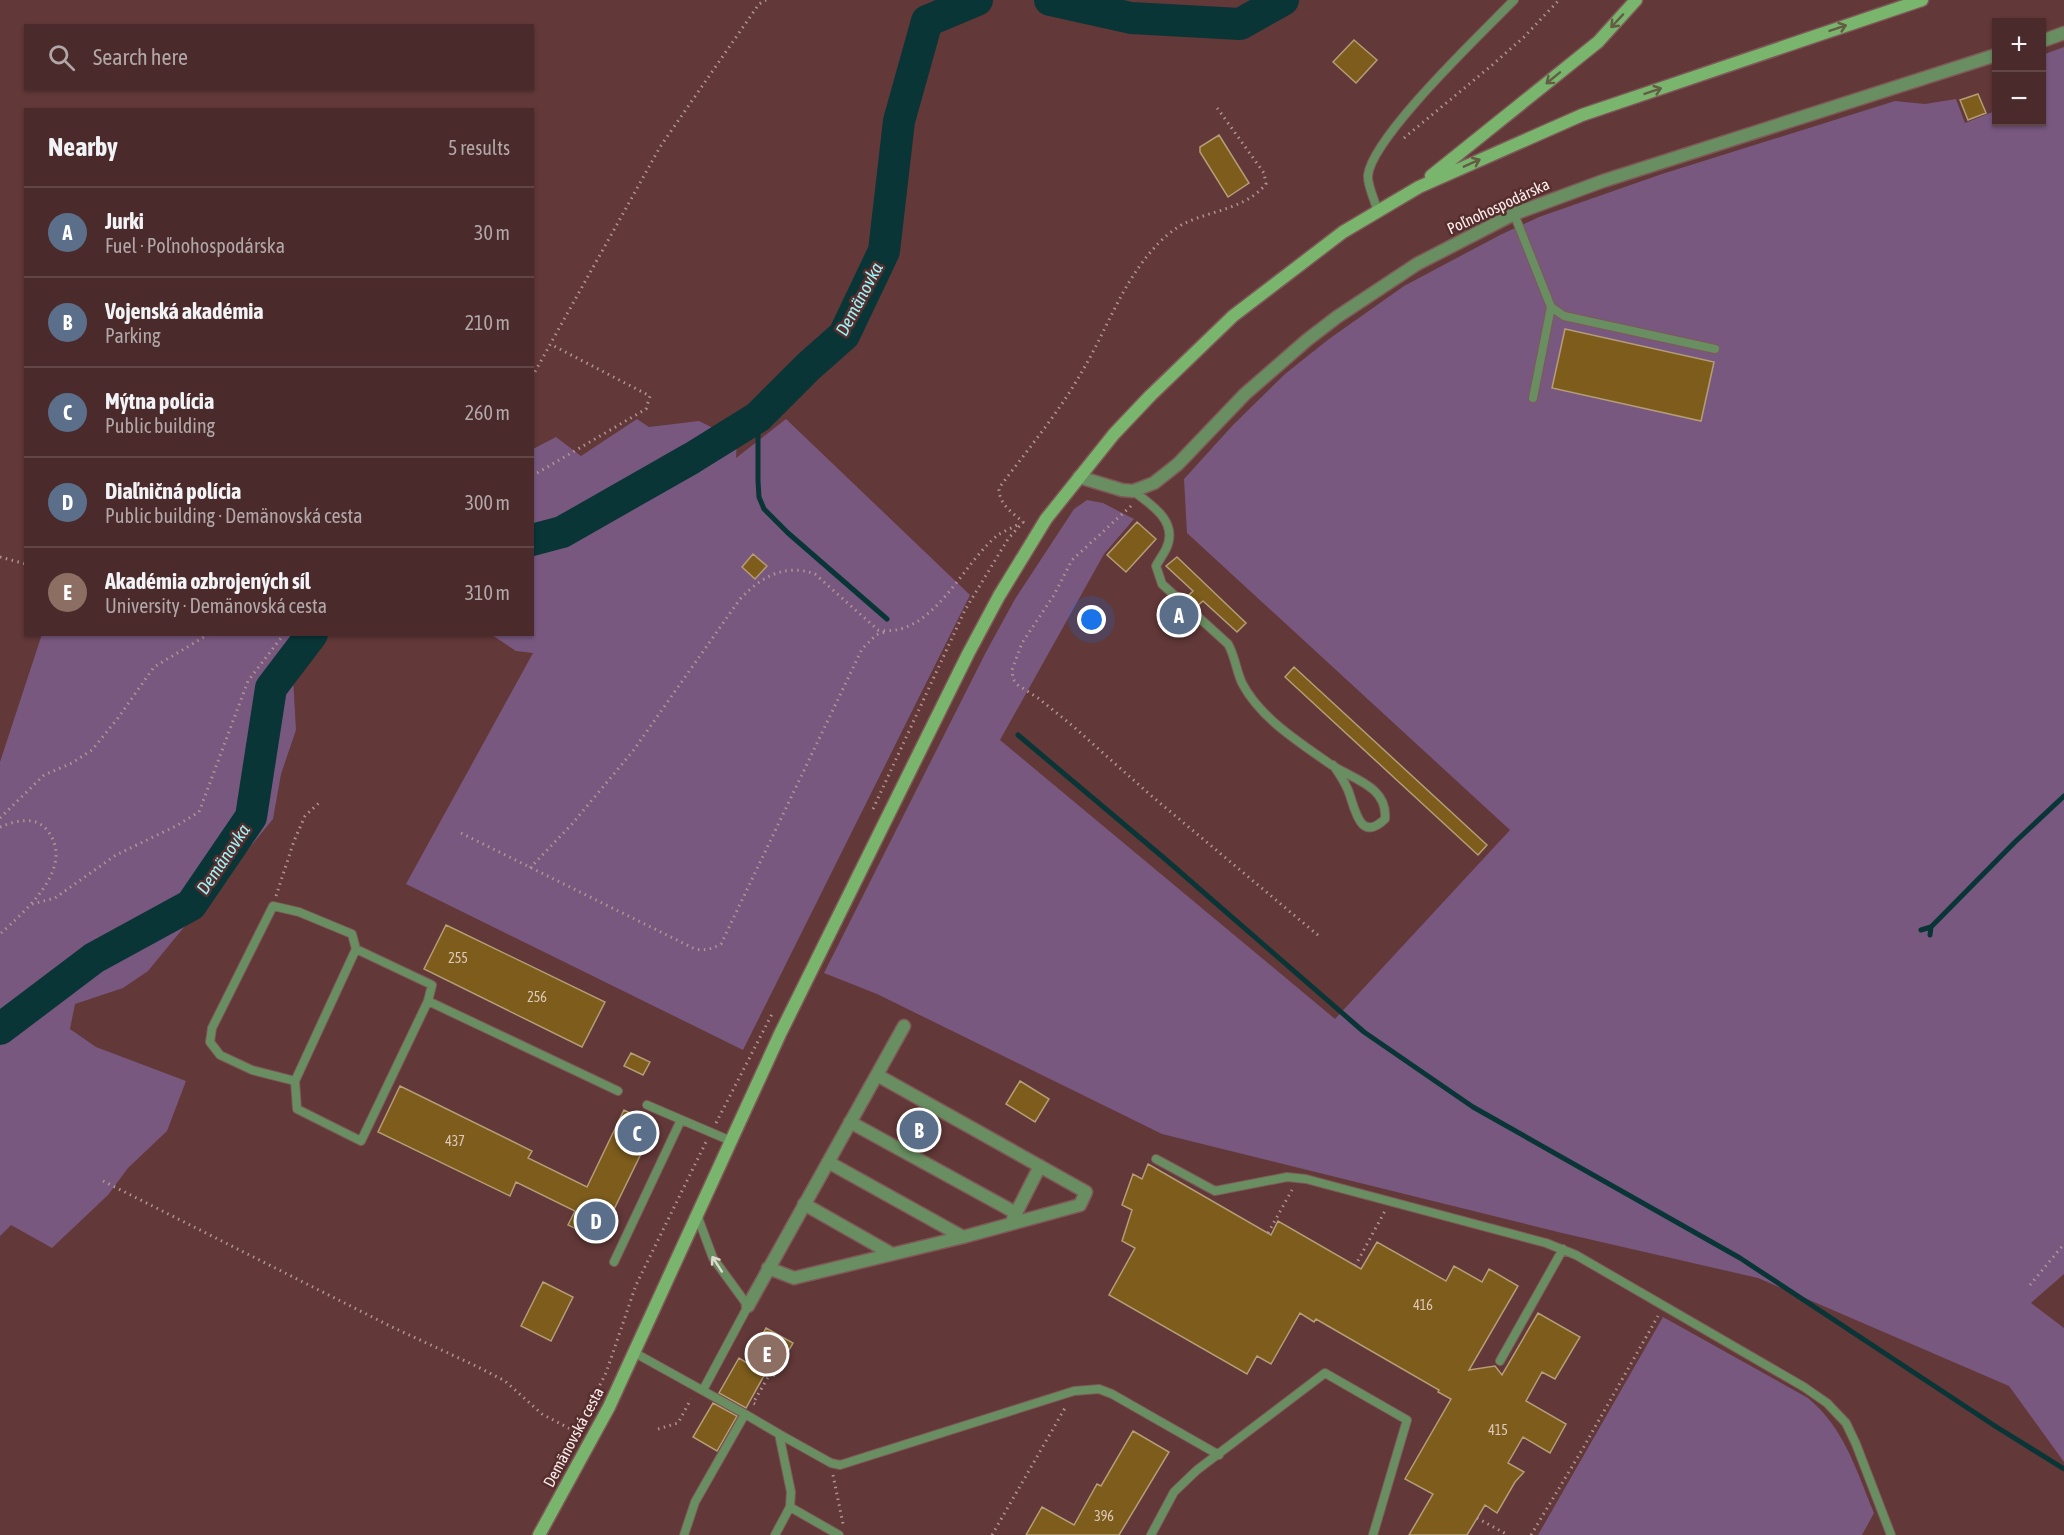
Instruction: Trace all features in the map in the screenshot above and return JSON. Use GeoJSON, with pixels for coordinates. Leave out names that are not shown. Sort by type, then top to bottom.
{"type":"FeatureCollection","features":[{"type":"Feature","properties":{"kind":"main road"},"geometry":{"type":"LineString","coordinates":[[1419,187],[1598,42],[1636,0]]}},
{"type":"Feature","properties":{"kind":"main road"},"geometry":{"type":"LineString","coordinates":[[1419,187],[1582,115],[1922,0]]}},
{"type":"Feature","properties":{"kind":"main road","name":"Demänovská cesta"},"geometry":{"type":"LineString","coordinates":[[539,1535],[609,1407],[780,1034],[959,673],[999,596],[1037,534],[1114,434],[1233,316],[1317,251],[1377,210],[1419,187]]}},
{"type":"Feature","properties":{"kind":"street"},"geometry":{"type":"LineString","coordinates":[[2046,40],[2064,33]]}},
{"type":"Feature","properties":{"kind":"street","name":"Poľnohospodárska"},"geometry":{"type":"LineString","coordinates":[[1137,494],[1178,465],[1245,394],[1337,317],[1417,264],[1514,214],[1603,181],[1992,56]]}},
{"type":"Feature","properties":{"kind":"street"},"geometry":{"type":"LineString","coordinates":[[1079,477],[1137,494]]}},
{"type":"Feature","properties":{"kind":"street"},"geometry":{"type":"LineString","coordinates":[[748,1306],[904,1026]]}},
{"type":"Feature","properties":{"kind":"street"},"geometry":{"type":"LineString","coordinates":[[768,1268],[794,1278],[963,1237],[1013,1218],[1080,1205],[1086,1192],[877,1075]]}},
{"type":"Feature","properties":{"kind":"street"},"geometry":{"type":"LineString","coordinates":[[850,1122],[1013,1218]]}},
{"type":"Feature","properties":{"kind":"street"},"geometry":{"type":"LineString","coordinates":[[828,1162],[963,1237]]}},
{"type":"Feature","properties":{"kind":"street"},"geometry":{"type":"LineString","coordinates":[[1013,1218],[1040,1166]]}},
{"type":"Feature","properties":{"kind":"street"},"geometry":{"type":"LineString","coordinates":[[804,1204],[892,1254]]}},
{"type":"Feature","properties":{"kind":"lane"},"geometry":{"type":"LineString","coordinates":[[1377,210],[1368,177],[1371,164],[1383,144],[1413,107],[1514,0]]}},
{"type":"Feature","properties":{"kind":"lane"},"geometry":{"type":"LineString","coordinates":[[1514,214],[1551,308],[1533,398]]}},
{"type":"Feature","properties":{"kind":"lane"},"geometry":{"type":"LineString","coordinates":[[1551,308],[1564,316],[1715,349]]}},
{"type":"Feature","properties":{"kind":"lane"},"geometry":{"type":"LineString","coordinates":[[1137,494],[1164,517],[1168,527],[1169,540],[1156,566],[1162,584],[1228,644],[1234,654],[1242,683],[1264,713],[1333,765],[1375,790],[1383,801],[1385,810],[1384,819],[1379,824],[1371,827],[1357,819],[1343,779],[1333,765]]}},
{"type":"Feature","properties":{"kind":"lane"},"geometry":{"type":"LineString","coordinates":[[295,1081],[252,1070],[220,1055],[210,1042],[212,1028],[273,906],[299,912],[352,934],[356,949],[295,1081],[297,1109],[361,1141],[428,1001],[432,985],[356,949]]}},
{"type":"Feature","properties":{"kind":"lane"},"geometry":{"type":"LineString","coordinates":[[428,1001],[618,1091]]}},
{"type":"Feature","properties":{"kind":"lane"},"geometry":{"type":"LineString","coordinates":[[648,1105],[730,1141]]}},
{"type":"Feature","properties":{"kind":"lane"},"geometry":{"type":"LineString","coordinates":[[614,1262],[681,1120]]}},
{"type":"Feature","properties":{"kind":"lane"},"geometry":{"type":"LineString","coordinates":[[1156,1159],[1215,1191],[1287,1177],[1299,1178],[1563,1249],[1664,1305],[1804,1387],[1827,1403],[1846,1423],[1856,1443],[1891,1535]]}},
{"type":"Feature","properties":{"kind":"lane"},"geometry":{"type":"LineString","coordinates":[[697,1215],[713,1258],[748,1306],[700,1388]]}},
{"type":"Feature","properties":{"kind":"lane"},"geometry":{"type":"LineString","coordinates":[[1500,1361],[1563,1249]]}},
{"type":"Feature","properties":{"kind":"lane"},"geometry":{"type":"LineString","coordinates":[[635,1353],[831,1463],[848,1464],[1074,1391],[1099,1389],[1112,1394],[1219,1455]]}},
{"type":"Feature","properties":{"kind":"lane"},"geometry":{"type":"LineString","coordinates":[[1150,1535],[1174,1492],[1197,1470],[1325,1373],[1407,1420],[1373,1535]]}},
{"type":"Feature","properties":{"kind":"lane"},"geometry":{"type":"LineString","coordinates":[[684,1535],[695,1502],[745,1414]]}},
{"type":"Feature","properties":{"kind":"lane"},"geometry":{"type":"LineString","coordinates":[[775,1535],[790,1508],[791,1492],[779,1434]]}},
{"type":"Feature","properties":{"kind":"lane"},"geometry":{"type":"LineString","coordinates":[[790,1508],[839,1535]]}},
{"type":"Feature","properties":{"kind":"path"},"geometry":{"type":"LineString","coordinates":[[534,374],[660,147],[759,4],[766,0]]}},
{"type":"Feature","properties":{"kind":"path"},"geometry":{"type":"LineString","coordinates":[[1383,144],[1396,143],[1409,135],[1524,37],[1559,0]]}},
{"type":"Feature","properties":{"kind":"path"},"geometry":{"type":"LineString","coordinates":[[1037,534],[1004,504],[999,497],[999,488],[1084,369],[1120,296],[1157,244],[1184,224],[1247,200],[1256,195],[1266,184],[1264,173],[1215,105]]}},
{"type":"Feature","properties":{"kind":"path"},"geometry":{"type":"LineString","coordinates":[[534,475],[646,409],[650,396],[552,345]]}},
{"type":"Feature","properties":{"kind":"path"},"geometry":{"type":"LineString","coordinates":[[1137,494],[1072,560],[1054,595],[1022,643],[1012,670],[1013,679],[1074,727],[1148,793],[1319,936]]}},
{"type":"Feature","properties":{"kind":"path"},"geometry":{"type":"LineString","coordinates":[[461,833],[695,949],[704,951],[721,944],[862,649],[876,635],[903,627],[928,614],[998,536],[1023,522]]}},
{"type":"Feature","properties":{"kind":"path"},"geometry":{"type":"LineString","coordinates":[[871,813],[965,610],[1008,539],[1023,522]]}},
{"type":"Feature","properties":{"kind":"path"},"geometry":{"type":"LineString","coordinates":[[0,556],[24,563]]}},
{"type":"Feature","properties":{"kind":"path"},"geometry":{"type":"LineString","coordinates":[[530,868],[572,824],[633,751],[740,599],[753,585],[779,571],[806,570],[815,574],[878,630],[886,631]]}},
{"type":"Feature","properties":{"kind":"path"},"geometry":{"type":"LineString","coordinates":[[0,818],[44,775],[72,763],[92,750],[154,667],[205,636]]}},
{"type":"Feature","properties":{"kind":"path"},"geometry":{"type":"LineString","coordinates":[[32,904],[55,898],[116,855],[176,826],[199,812],[248,681],[282,636]]}},
{"type":"Feature","properties":{"kind":"path"},"geometry":{"type":"LineString","coordinates":[[273,906],[294,841],[305,816],[321,801]]}},
{"type":"Feature","properties":{"kind":"path"},"geometry":{"type":"LineString","coordinates":[[0,827],[19,820],[33,821],[45,827],[56,846],[57,858],[52,872],[32,904],[0,934]]}},
{"type":"Feature","properties":{"kind":"path"},"geometry":{"type":"LineString","coordinates":[[566,1451],[606,1373],[636,1285],[773,1011]]}},
{"type":"Feature","properties":{"kind":"path"},"geometry":{"type":"LineString","coordinates":[[1268,1233],[1299,1178]]}},
{"type":"Feature","properties":{"kind":"path"},"geometry":{"type":"LineString","coordinates":[[103,1181],[392,1327],[505,1381],[542,1414],[591,1439]]}},
{"type":"Feature","properties":{"kind":"path"},"geometry":{"type":"LineString","coordinates":[[1355,1266],[1391,1202]]}},
{"type":"Feature","properties":{"kind":"path"},"geometry":{"type":"LineString","coordinates":[[2030,1285],[2064,1244]]}},
{"type":"Feature","properties":{"kind":"path"},"geometry":{"type":"LineString","coordinates":[[1531,1535],[1664,1305]]}},
{"type":"Feature","properties":{"kind":"path"},"geometry":{"type":"LineString","coordinates":[[763,1409],[753,1403],[770,1374]]}},
{"type":"Feature","properties":{"kind":"path"},"geometry":{"type":"LineString","coordinates":[[658,1429],[678,1423],[700,1388]]}},
{"type":"Feature","properties":{"kind":"path"},"geometry":{"type":"LineString","coordinates":[[992,1535],[1074,1391]]}},
{"type":"Feature","properties":{"kind":"path"},"geometry":{"type":"LineString","coordinates":[[831,1463],[843,1525]]}},
{"type":"Feature","properties":{"kind":"path"},"geometry":{"type":"LineString","coordinates":[[1477,1518],[1508,1535]]}},
{"type":"Feature","properties":{"kind":"shaded area"},"geometry":{"type":"Polygon","coordinates":[[[2064,47],[2064,1274],[2031,1303],[2064,1328],[2064,1462],[2009,1386],[1758,1278],[1562,1233],[1162,1134],[877,994],[824,973],[1015,599],[1074,509],[1087,500],[1103,503],[1134,519],[1104,554],[1000,740],[1335,1019],[1510,830],[1187,533],[1184,479],[1233,425],[1285,374],[1329,339],[1404,286],[1500,235],[1539,217],[1662,174],[1895,101],[1925,104],[1956,99],[1965,123],[1992,112],[1992,126],[2046,126],[2046,54],[2064,47]]]}},
{"type":"Feature","properties":{"kind":"shaded area"},"geometry":{"type":"Polygon","coordinates":[[[637,419],[649,427],[699,421],[737,440],[736,458],[786,419],[970,595],[743,1050],[406,884],[533,653],[516,651],[494,636],[534,636],[534,448],[556,437],[581,456],[637,419]]]}},
{"type":"Feature","properties":{"kind":"shaded area"},"geometry":{"type":"Polygon","coordinates":[[[41,636],[300,636],[268,677],[293,678],[296,730],[281,774],[273,819],[148,971],[123,988],[75,1004],[70,1029],[96,1047],[186,1081],[167,1131],[128,1168],[108,1195],[52,1248],[11,1225],[0,1236],[0,762],[41,636]]]}},
{"type":"Feature","properties":{"kind":"shaded area"},"geometry":{"type":"Polygon","coordinates":[[[1663,1317],[1808,1398],[1821,1410],[1848,1451],[1874,1513],[1862,1535],[1538,1535],[1663,1317]]]}},
{"type":"Feature","properties":{"kind":"building"},"geometry":{"type":"Polygon","coordinates":[[[1354,40],[1377,60],[1356,83],[1333,62],[1354,40]]]}},
{"type":"Feature","properties":{"kind":"building"},"geometry":{"type":"Polygon","coordinates":[[[1978,94],[1986,113],[1968,120],[1960,100],[1978,94]]]}},
{"type":"Feature","properties":{"kind":"building"},"geometry":{"type":"Polygon","coordinates":[[[1219,135],[1249,183],[1228,197],[1200,152],[1200,147],[1219,135]]]}},
{"type":"Feature","properties":{"kind":"building"},"geometry":{"type":"Polygon","coordinates":[[[1565,329],[1714,362],[1701,421],[1552,388],[1565,329]]]}},
{"type":"Feature","properties":{"kind":"building"},"geometry":{"type":"Polygon","coordinates":[[[1137,522],[1156,539],[1126,572],[1107,555],[1137,522]]]}},
{"type":"Feature","properties":{"kind":"building"},"geometry":{"type":"Polygon","coordinates":[[[753,554],[767,566],[755,579],[742,567],[753,554]]]}},
{"type":"Feature","properties":{"kind":"building"},"geometry":{"type":"Polygon","coordinates":[[[1177,557],[1246,623],[1237,632],[1203,601],[1196,607],[1186,598],[1193,591],[1166,566],[1177,557]]]}},
{"type":"Feature","properties":{"kind":"building"},"geometry":{"type":"Polygon","coordinates":[[[1178,607],[1188,616],[1178,626],[1168,617],[1178,607]]]}},
{"type":"Feature","properties":{"kind":"building"},"geometry":{"type":"Polygon","coordinates":[[[1294,667],[1487,845],[1478,855],[1285,677],[1294,667]]]}},
{"type":"Feature","properties":{"kind":"building"},"geometry":{"type":"Polygon","coordinates":[[[446,925],[605,1002],[582,1047],[424,969],[446,925]]]}},
{"type":"Feature","properties":{"kind":"building"},"geometry":{"type":"Polygon","coordinates":[[[631,1053],[650,1062],[643,1075],[624,1066],[631,1053]]]}},
{"type":"Feature","properties":{"kind":"building"},"geometry":{"type":"Polygon","coordinates":[[[1020,1081],[1049,1099],[1035,1122],[1006,1104],[1020,1081]]]}},
{"type":"Feature","properties":{"kind":"building"},"geometry":{"type":"Polygon","coordinates":[[[400,1086],[532,1151],[528,1158],[587,1187],[624,1110],[655,1125],[599,1240],[568,1225],[575,1211],[516,1182],[510,1196],[378,1132],[400,1086]]]}},
{"type":"Feature","properties":{"kind":"building"},"geometry":{"type":"Polygon","coordinates":[[[1148,1164],[1271,1235],[1278,1221],[1361,1269],[1377,1242],[1446,1281],[1454,1266],[1482,1282],[1489,1269],[1518,1286],[1469,1370],[1495,1366],[1502,1375],[1538,1313],[1580,1337],[1555,1379],[1542,1372],[1526,1401],[1566,1424],[1550,1453],[1523,1437],[1508,1463],[1524,1472],[1515,1482],[1497,1513],[1485,1505],[1467,1535],[1409,1535],[1433,1494],[1405,1479],[1451,1399],[1316,1319],[1314,1322],[1300,1313],[1271,1364],[1257,1356],[1247,1374],[1109,1295],[1135,1248],[1122,1241],[1132,1210],[1122,1205],[1133,1174],[1142,1179],[1148,1164]]]}},
{"type":"Feature","properties":{"kind":"building"},"geometry":{"type":"Polygon","coordinates":[[[543,1282],[573,1297],[551,1341],[521,1326],[543,1282]]]}},
{"type":"Feature","properties":{"kind":"building"},"geometry":{"type":"Polygon","coordinates":[[[766,1328],[793,1343],[774,1376],[766,1372],[746,1408],[719,1393],[739,1358],[747,1363],[766,1328]]]}},
{"type":"Feature","properties":{"kind":"building"},"geometry":{"type":"Polygon","coordinates":[[[713,1403],[737,1416],[717,1451],[693,1437],[713,1403]]]}},
{"type":"Feature","properties":{"kind":"building"},"geometry":{"type":"Polygon","coordinates":[[[1133,1431],[1169,1452],[1119,1535],[1026,1535],[1042,1507],[1074,1525],[1097,1484],[1101,1486],[1133,1431]]]}},
{"type":"Feature","properties":{"kind":"waterway","name":"Demänovka"},"geometry":{"type":"LineString","coordinates":[[534,539],[562,532],[692,458],[758,417],[844,335],[884,251],[899,121],[927,21],[977,0]]}},
{"type":"Feature","properties":{"kind":"waterway","name":"Demänovka"},"geometry":{"type":"LineString","coordinates":[[1050,0],[1131,18],[1240,24],[1283,0]]}},
{"type":"Feature","properties":{"kind":"waterway"},"geometry":{"type":"LineString","coordinates":[[758,417],[759,497],[764,509],[788,533],[887,619]]}},
{"type":"Feature","properties":{"kind":"waterway","name":"Demänovka"},"geometry":{"type":"LineString","coordinates":[[0,1029],[94,958],[191,905],[251,817],[271,688],[310,636]]}},
{"type":"Feature","properties":{"kind":"waterway"},"geometry":{"type":"LineString","coordinates":[[1018,735],[1364,1032],[1473,1107],[1740,1258],[2064,1469]]}},
{"type":"Feature","properties":{"kind":"waterway"},"geometry":{"type":"LineString","coordinates":[[1930,935],[1931,927],[2064,796]]}},
{"type":"Feature","properties":{"kind":"waterway"},"geometry":{"type":"LineString","coordinates":[[1921,930],[1931,927]]}},
{"type":"Feature","properties":{"kind":"place","name":"Jurki"},"geometry":{"type":"Point","coordinates":[1179,615]}},
{"type":"Feature","properties":{"kind":"place","name":"Vojenská akadémia"},"geometry":{"type":"Point","coordinates":[919,1130]}},
{"type":"Feature","properties":{"kind":"place","name":"Mýtna polícia"},"geometry":{"type":"Point","coordinates":[637,1133]}},
{"type":"Feature","properties":{"kind":"place","name":"Diaľničná polícia"},"geometry":{"type":"Point","coordinates":[596,1221]}},
{"type":"Feature","properties":{"kind":"place","name":"Akadémia ozbrojených síl"},"geometry":{"type":"Point","coordinates":[767,1354]}}]}
